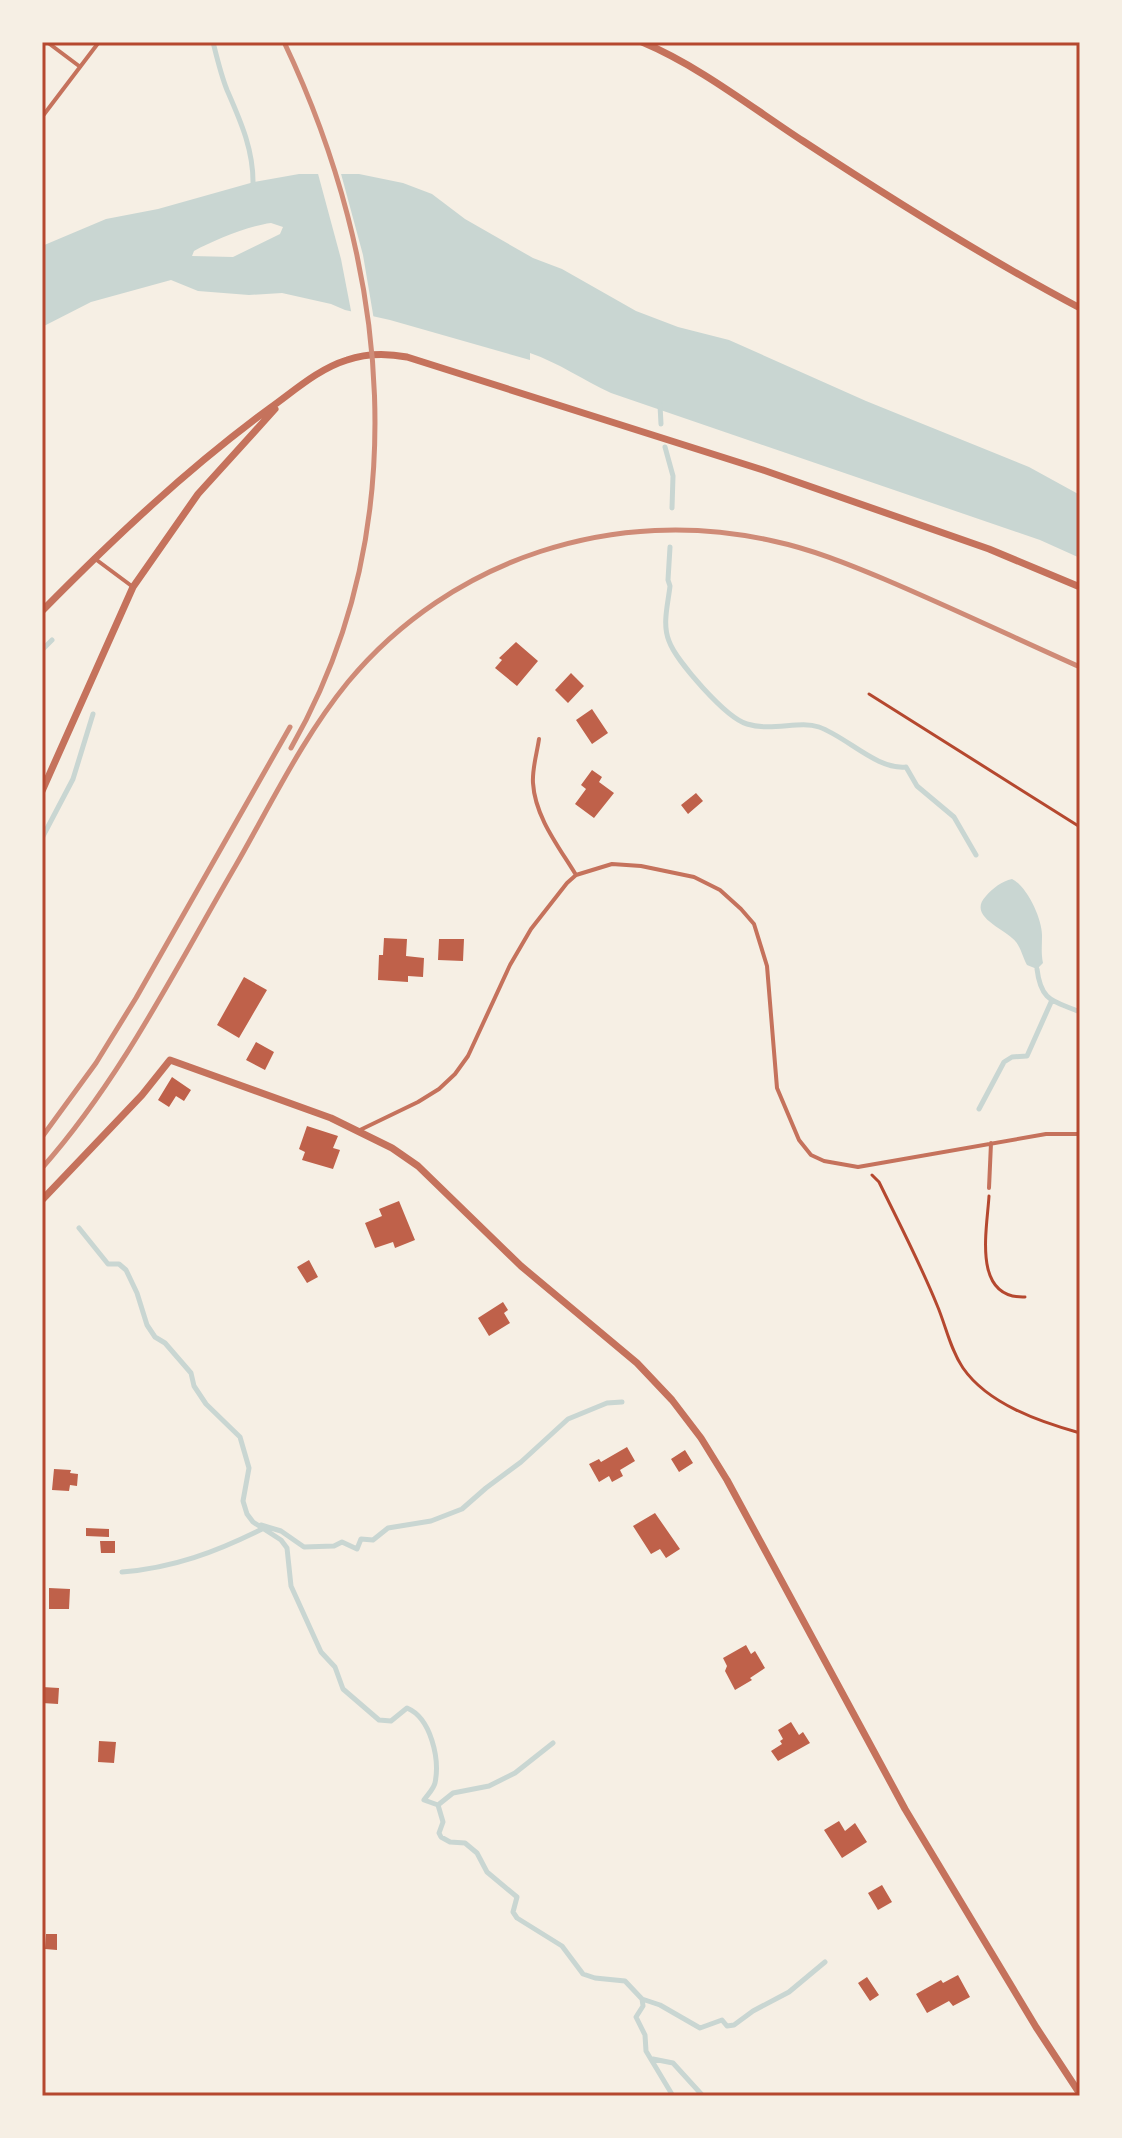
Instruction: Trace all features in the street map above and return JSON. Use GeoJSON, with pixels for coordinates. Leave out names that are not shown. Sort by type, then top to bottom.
{"type":"FeatureCollection","features":[{"type":"Feature","properties":{"kind":"street"},"geometry":{"type":"LineString","coordinates":[[642,42],[708,79],[825,156],[992,258],[1080,308]]}},
{"type":"Feature","properties":{"kind":"street"},"geometry":{"type":"LineString","coordinates":[[42,611],[183,476],[290,393],[329,367],[366,354],[386,353],[407,357],[778,475],[989,549],[1080,587]]}},
{"type":"Feature","properties":{"kind":"street"},"geometry":{"type":"LineString","coordinates":[[42,791],[133,587],[198,494],[290,393]]}},
{"type":"Feature","properties":{"kind":"street"},"geometry":{"type":"LineString","coordinates":[[42,1200],[142,1095],[170,1060],[360,1130],[418,1166],[521,1266],[637,1363],[672,1400],[701,1438],[760,1538],[807,1631],[905,1809],[1036,2027],[1080,2094]]}},
{"type":"Feature","properties":{"kind":"lane"},"geometry":{"type":"LineString","coordinates":[[47,42],[79,66]]}},
{"type":"Feature","properties":{"kind":"lane"},"geometry":{"type":"LineString","coordinates":[[42,117],[99,42]]}},
{"type":"Feature","properties":{"kind":"lane"},"geometry":{"type":"LineString","coordinates":[[94,558],[133,587]]}},
{"type":"Feature","properties":{"kind":"lane"},"geometry":{"type":"LineString","coordinates":[[539,739],[533,781],[536,798],[543,821],[576,875]]}},
{"type":"Feature","properties":{"kind":"lane"},"geometry":{"type":"LineString","coordinates":[[360,1130],[418,1102],[455,1074],[468,1056],[510,965],[531,929],[576,875],[612,864],[672,871],[694,877],[720,890],[754,924],[767,966],[777,1088],[799,1140],[811,1155],[824,1161],[858,1167],[1046,1134],[1080,1134]]}},
{"type":"Feature","properties":{"kind":"lane"},"geometry":{"type":"LineString","coordinates":[[989,1188],[991,1143]]}},
{"type":"Feature","properties":{"kind":"path"},"geometry":{"type":"LineString","coordinates":[[869,694],[1080,827]]}},
{"type":"Feature","properties":{"kind":"path"},"geometry":{"type":"LineString","coordinates":[[858,1167],[879,1182],[964,1369],[979,1384],[1019,1411],[1080,1433]]}},
{"type":"Feature","properties":{"kind":"path"},"geometry":{"type":"LineString","coordinates":[[989,1188],[986,1259],[992,1283],[1000,1292],[1025,1297]]}},
{"type":"Feature","properties":{"kind":"shaded area"},"geometry":{"type":"Polygon","coordinates":[[[299,174],[359,174],[403,183],[432,194],[465,219],[533,258],[562,269],[636,311],[678,327],[729,340],[866,401],[1029,467],[1080,495],[1080,558],[1040,540],[611,393],[530,353],[530,360],[282,293],[249,295],[198,291],[171,280],[91,302],[42,327],[42,246],[106,219],[158,209],[254,182],[299,174]],[[271,223],[242,230],[194,251],[192,256],[233,257],[280,234],[283,227],[271,223]]]}},
{"type":"Feature","properties":{"kind":"shaded area"},"geometry":{"type":"Polygon","coordinates":[[[1012,879],[1028,896],[1040,922],[1043,963],[1037,969],[1027,965],[1016,942],[990,922],[981,910],[981,903],[989,893],[1012,879]]]}},
{"type":"Feature","properties":{"kind":"pier"},"geometry":{"type":"Polygon","coordinates":[[[317,170],[340,170],[363,255],[374,320],[352,316],[341,259],[317,170]]]}},
{"type":"Feature","properties":{"kind":"building"},"geometry":{"type":"Polygon","coordinates":[[[516,642],[538,661],[517,686],[495,668],[502,660],[499,658],[516,642]]]}},
{"type":"Feature","properties":{"kind":"building"},"geometry":{"type":"Polygon","coordinates":[[[571,673],[584,686],[568,703],[555,690],[571,673]]]}},
{"type":"Feature","properties":{"kind":"building"},"geometry":{"type":"Polygon","coordinates":[[[592,709],[608,733],[592,744],[576,720],[592,709]]]}},
{"type":"Feature","properties":{"kind":"building"},"geometry":{"type":"Polygon","coordinates":[[[592,770],[602,777],[599,782],[614,793],[594,818],[575,804],[586,789],[581,785],[592,770]]]}},
{"type":"Feature","properties":{"kind":"building"},"geometry":{"type":"Polygon","coordinates":[[[696,793],[703,801],[688,814],[681,805],[696,793]]]}},
{"type":"Feature","properties":{"kind":"building"},"geometry":{"type":"Polygon","coordinates":[[[384,938],[407,939],[406,956],[424,958],[423,977],[408,976],[408,982],[378,980],[379,955],[383,955],[384,938]]]}},
{"type":"Feature","properties":{"kind":"building"},"geometry":{"type":"Polygon","coordinates":[[[439,939],[464,939],[463,961],[438,960],[439,939]]]}},
{"type":"Feature","properties":{"kind":"building"},"geometry":{"type":"Polygon","coordinates":[[[244,977],[267,990],[239,1038],[217,1025],[244,977]]]}},
{"type":"Feature","properties":{"kind":"building"},"geometry":{"type":"Polygon","coordinates":[[[256,1042],[274,1052],[265,1070],[246,1060],[256,1042]]]}},
{"type":"Feature","properties":{"kind":"building"},"geometry":{"type":"Polygon","coordinates":[[[172,1077],[191,1090],[184,1101],[176,1096],[169,1107],[158,1100],[172,1077]]]}},
{"type":"Feature","properties":{"kind":"building"},"geometry":{"type":"Polygon","coordinates":[[[307,1126],[338,1136],[333,1148],[340,1150],[333,1169],[302,1160],[305,1152],[299,1149],[307,1126]]]}},
{"type":"Feature","properties":{"kind":"building"},"geometry":{"type":"Polygon","coordinates":[[[399,1201],[415,1240],[395,1248],[393,1242],[375,1248],[365,1223],[382,1216],[379,1209],[399,1201]]]}},
{"type":"Feature","properties":{"kind":"building"},"geometry":{"type":"Polygon","coordinates":[[[309,1260],[318,1277],[307,1283],[297,1267],[309,1260]]]}},
{"type":"Feature","properties":{"kind":"building"},"geometry":{"type":"Polygon","coordinates":[[[503,1302],[508,1310],[504,1313],[510,1323],[489,1336],[478,1318],[503,1302]]]}},
{"type":"Feature","properties":{"kind":"building"},"geometry":{"type":"Polygon","coordinates":[[[627,1447],[635,1461],[620,1470],[623,1476],[612,1482],[609,1476],[599,1482],[589,1464],[599,1459],[601,1462],[627,1447]]]}},
{"type":"Feature","properties":{"kind":"building"},"geometry":{"type":"Polygon","coordinates":[[[685,1450],[693,1463],[679,1472],[671,1459],[685,1450]]]}},
{"type":"Feature","properties":{"kind":"building"},"geometry":{"type":"Polygon","coordinates":[[[54,1469],[71,1470],[70,1473],[78,1474],[77,1486],[70,1485],[69,1491],[52,1490],[54,1469]]]}},
{"type":"Feature","properties":{"kind":"building"},"geometry":{"type":"Polygon","coordinates":[[[655,1513],[680,1549],[666,1558],[660,1549],[651,1554],[633,1526],[655,1513]]]}},
{"type":"Feature","properties":{"kind":"building"},"geometry":{"type":"Polygon","coordinates":[[[86,1528],[109,1529],[109,1537],[86,1536],[86,1528]]]}},
{"type":"Feature","properties":{"kind":"building"},"geometry":{"type":"Polygon","coordinates":[[[100,1541],[115,1541],[115,1553],[101,1553],[100,1541]]]}},
{"type":"Feature","properties":{"kind":"building"},"geometry":{"type":"Polygon","coordinates":[[[49,1588],[70,1589],[69,1609],[49,1609],[49,1588]]]}},
{"type":"Feature","properties":{"kind":"building"},"geometry":{"type":"Polygon","coordinates":[[[746,1645],[751,1654],[755,1651],[765,1668],[735,1690],[725,1671],[727,1666],[723,1658],[746,1645]]]}},
{"type":"Feature","properties":{"kind":"building"},"geometry":{"type":"Polygon","coordinates":[[[42,1687],[59,1688],[58,1704],[42,1703],[42,1687]]]}},
{"type":"Feature","properties":{"kind":"building"},"geometry":{"type":"Polygon","coordinates":[[[791,1722],[799,1735],[803,1732],[810,1743],[778,1761],[771,1751],[782,1744],[778,1730],[791,1722]]]}},
{"type":"Feature","properties":{"kind":"building"},"geometry":{"type":"Polygon","coordinates":[[[99,1741],[116,1742],[114,1763],[98,1762],[99,1741]]]}},
{"type":"Feature","properties":{"kind":"building"},"geometry":{"type":"Polygon","coordinates":[[[839,1821],[845,1831],[855,1823],[867,1842],[842,1858],[824,1830],[839,1821]]]}},
{"type":"Feature","properties":{"kind":"building"},"geometry":{"type":"Polygon","coordinates":[[[882,1885],[892,1902],[878,1910],[868,1893],[882,1885]]]}},
{"type":"Feature","properties":{"kind":"building"},"geometry":{"type":"Polygon","coordinates":[[[46,1934],[57,1934],[57,1950],[45,1949],[46,1934]]]}},
{"type":"Feature","properties":{"kind":"building"},"geometry":{"type":"Polygon","coordinates":[[[958,1975],[970,1997],[953,2006],[949,2001],[927,2013],[916,1994],[941,1980],[943,1983],[958,1975]]]}},
{"type":"Feature","properties":{"kind":"building"},"geometry":{"type":"Polygon","coordinates":[[[867,1977],[879,1995],[870,2001],[858,1983],[867,1977]]]}},
{"type":"Feature","properties":{"kind":"waterway"},"geometry":{"type":"LineString","coordinates":[[213,42],[225,84],[246,137],[253,186]]}},
{"type":"Feature","properties":{"kind":"waterway"},"geometry":{"type":"LineString","coordinates":[[660,405],[661,424]]}},
{"type":"Feature","properties":{"kind":"waterway"},"geometry":{"type":"LineString","coordinates":[[665,447],[673,476],[672,508]]}},
{"type":"Feature","properties":{"kind":"waterway"},"geometry":{"type":"LineString","coordinates":[[670,547],[667,634],[681,662],[703,688],[727,711],[747,724],[819,727],[873,758],[895,767],[906,767],[917,786],[954,817],[976,855]]}},
{"type":"Feature","properties":{"kind":"waterway"},"geometry":{"type":"LineString","coordinates":[[42,650],[52,640]]}},
{"type":"Feature","properties":{"kind":"waterway"},"geometry":{"type":"LineString","coordinates":[[42,838],[73,779],[93,714]]}},
{"type":"Feature","properties":{"kind":"waterway"},"geometry":{"type":"LineString","coordinates":[[1037,969],[1046,995],[1056,1003],[1080,1012]]}},
{"type":"Feature","properties":{"kind":"waterway"},"geometry":{"type":"LineString","coordinates":[[979,1109],[1004,1062],[1012,1057],[1027,1056],[1052,1000]]}},
{"type":"Feature","properties":{"kind":"waterway"},"geometry":{"type":"LineString","coordinates":[[79,1228],[108,1264],[119,1264],[126,1270],[147,1325],[155,1337],[165,1343],[191,1373],[194,1386],[206,1404],[240,1437],[249,1468],[243,1501],[247,1514],[287,1548],[291,1586],[321,1652],[335,1667],[343,1689],[379,1720],[391,1721],[407,1708],[428,1730],[435,1751],[436,1773],[432,1790],[424,1800],[438,1805]]}},
{"type":"Feature","properties":{"kind":"waterway"},"geometry":{"type":"LineString","coordinates":[[261,1525],[281,1531],[304,1547],[334,1546],[342,1542],[357,1549],[361,1539],[373,1540],[388,1528],[431,1521],[462,1509],[568,1419],[607,1403],[622,1402]]}},
{"type":"Feature","properties":{"kind":"waterway"},"geometry":{"type":"LineString","coordinates":[[122,1572],[194,1558],[262,1529]]}},
{"type":"Feature","properties":{"kind":"waterway"},"geometry":{"type":"LineString","coordinates":[[438,1805],[453,1793],[489,1786],[515,1773],[553,1743]]}},
{"type":"Feature","properties":{"kind":"waterway"},"geometry":{"type":"LineString","coordinates":[[438,1805],[443,1822],[439,1833],[441,1837],[450,1842],[465,1843],[477,1853],[487,1872],[517,1897],[513,1912],[517,1918],[562,1946],[583,1974],[625,1981],[642,1999],[660,2005],[700,2028],[722,2020],[727,2026],[734,2025],[789,1992],[825,1962]]}},
{"type":"Feature","properties":{"kind":"waterway"},"geometry":{"type":"LineString","coordinates":[[642,1999],[643,2006],[636,2017],[645,2035],[646,2051],[673,2096]]}},
{"type":"Feature","properties":{"kind":"waterway"},"geometry":{"type":"LineString","coordinates":[[653,2059],[673,2063],[703,2096]]}},
{"type":"Feature","properties":{"kind":"railway"},"geometry":{"type":"LineString","coordinates":[[284,42],[320,127],[348,215],[366,305],[374,396],[372,486],[358,576],[331,663],[291,748]]}},
{"type":"Feature","properties":{"kind":"railway"},"geometry":{"type":"LineString","coordinates":[[42,1168],[71,1134],[122,1060],[169,983],[288,771],[332,703],[389,639],[436,603],[486,573],[540,552],[597,537],[655,530],[714,532],[773,541],[870,573],[1080,667]]}},
{"type":"Feature","properties":{"kind":"railway"},"geometry":{"type":"LineString","coordinates":[[42,1137],[96,1063],[136,998],[290,727]]}}]}
